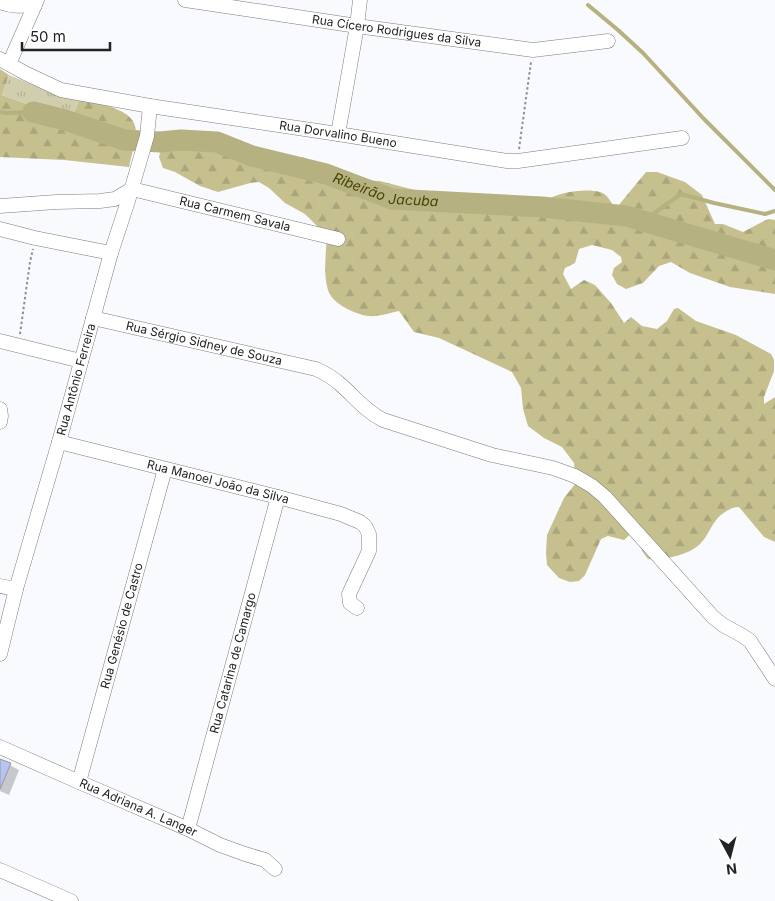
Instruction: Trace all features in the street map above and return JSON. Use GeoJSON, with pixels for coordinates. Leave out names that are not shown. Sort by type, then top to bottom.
{"type":"FeatureCollection","features":[{"type":"Feature","properties":{"kind":"street","name":"Rua Cícero Rodrigues da Silva"},"geometry":{"type":"LineString","coordinates":[[185,0],[533,50],[608,41]]}},
{"type":"Feature","properties":{"kind":"street"},"geometry":{"type":"LineString","coordinates":[[338,134],[360,0]]}},
{"type":"Feature","properties":{"kind":"street"},"geometry":{"type":"LineString","coordinates":[[0,2],[9,6],[20,6],[36,2]]}},
{"type":"Feature","properties":{"kind":"street"},"geometry":{"type":"LineString","coordinates":[[4,62],[36,2]]}},
{"type":"Feature","properties":{"kind":"street","name":"Rua Dorvalino Bueno"},"geometry":{"type":"LineString","coordinates":[[4,62],[61,90],[150,106],[506,161],[518,161],[682,138]]}},
{"type":"Feature","properties":{"kind":"street","name":"Rua Antônio Ferreira"},"geometry":{"type":"LineString","coordinates":[[0,654],[16,590],[111,253],[147,136],[150,106]]}},
{"type":"Feature","properties":{"kind":"street"},"geometry":{"type":"LineString","coordinates":[[0,206],[115,200],[132,189]]}},
{"type":"Feature","properties":{"kind":"street","name":"Rua Carmem Savala"},"geometry":{"type":"LineString","coordinates":[[132,189],[338,239]]}},
{"type":"Feature","properties":{"kind":"street"},"geometry":{"type":"LineString","coordinates":[[0,229],[111,253]]}},
{"type":"Feature","properties":{"kind":"street","name":"Rua Sérgio Sidney de Souza"},"geometry":{"type":"LineString","coordinates":[[93,318],[316,369],[329,375],[374,416],[383,420],[492,455],[553,468],[575,476],[592,486],[605,497],[713,617],[750,641],[775,679]]}},
{"type":"Feature","properties":{"kind":"street"},"geometry":{"type":"LineString","coordinates":[[0,341],[81,361]]}},
{"type":"Feature","properties":{"kind":"street"},"geometry":{"type":"LineString","coordinates":[[0,410],[0,422]]}},
{"type":"Feature","properties":{"kind":"street","name":"Rua Manoel João da Silva"},"geometry":{"type":"LineString","coordinates":[[59,442],[278,496],[341,514],[360,522],[365,526],[369,534],[369,551],[349,594],[350,603],[358,608]]}},
{"type":"Feature","properties":{"kind":"street","name":"Rua Genésio de Castro"},"geometry":{"type":"LineString","coordinates":[[79,782],[165,469]]}},
{"type":"Feature","properties":{"kind":"street","name":"Rua Catarina de Camargo"},"geometry":{"type":"LineString","coordinates":[[188,829],[278,496]]}},
{"type":"Feature","properties":{"kind":"street"},"geometry":{"type":"LineString","coordinates":[[0,586],[16,590]]}},
{"type":"Feature","properties":{"kind":"street","name":"Rua Adriana A. Langer"},"geometry":{"type":"LineString","coordinates":[[0,747],[188,829],[220,845],[265,860],[275,869]]}},
{"type":"Feature","properties":{"kind":"street"},"geometry":{"type":"LineString","coordinates":[[0,870],[71,901]]}},
{"type":"Feature","properties":{"kind":"path"},"geometry":{"type":"LineString","coordinates":[[518,161],[533,50]]}},
{"type":"Feature","properties":{"kind":"path"},"geometry":{"type":"LineString","coordinates":[[19,346],[30,262],[36,238]]}},
{"type":"Feature","properties":{"kind":"green space"},"geometry":{"type":"Polygon","coordinates":[[[0,69],[9,75],[2,95],[71,120],[79,100],[114,108],[130,117],[136,132],[129,167],[64,160],[0,157],[0,69]]]}},
{"type":"Feature","properties":{"kind":"green space"},"geometry":{"type":"Polygon","coordinates":[[[9,75],[43,89],[79,100],[71,120],[2,95],[9,75]]]}},
{"type":"Feature","properties":{"kind":"green space"},"geometry":{"type":"Polygon","coordinates":[[[168,144],[222,150],[242,159],[262,162],[302,157],[307,159],[321,172],[332,176],[338,173],[338,171],[359,180],[380,181],[438,196],[459,204],[494,207],[546,201],[564,193],[587,190],[602,193],[608,197],[613,206],[618,206],[646,172],[657,172],[685,182],[702,195],[715,224],[723,224],[743,232],[768,219],[775,220],[775,294],[730,287],[690,273],[671,262],[659,266],[643,283],[626,289],[617,284],[612,275],[614,268],[622,262],[621,257],[612,250],[592,245],[579,249],[575,263],[565,268],[563,274],[571,289],[584,280],[595,285],[611,303],[624,323],[631,317],[642,326],[657,329],[667,321],[674,309],[678,308],[696,321],[736,335],[771,354],[774,360],[774,371],[764,397],[764,404],[775,397],[775,542],[764,537],[739,507],[735,507],[720,516],[699,545],[681,555],[661,559],[648,559],[642,551],[638,527],[624,540],[608,536],[601,539],[585,575],[579,581],[570,582],[559,578],[547,565],[547,535],[564,498],[576,483],[574,463],[562,447],[544,438],[528,426],[523,409],[521,388],[512,372],[439,338],[414,332],[399,311],[368,316],[351,311],[339,304],[330,295],[326,284],[327,236],[305,214],[285,203],[269,188],[259,182],[218,192],[200,186],[175,172],[163,168],[159,157],[161,149],[168,144]]]}},
{"type":"Feature","properties":{"kind":"building"},"geometry":{"type":"Polygon","coordinates":[[[0,759],[11,763],[0,789],[0,759]]]}},
{"type":"Feature","properties":{"kind":"waterway"},"geometry":{"type":"LineString","coordinates":[[588,5],[643,53],[704,119],[775,190]]}},
{"type":"Feature","properties":{"kind":"waterway","name":"Ribeirão Jacuba"},"geometry":{"type":"LineString","coordinates":[[0,112],[33,112]]}},
{"type":"Feature","properties":{"kind":"waterway","name":"Ribeirão Jacuba"},"geometry":{"type":"LineString","coordinates":[[33,112],[65,120],[124,140],[217,142],[252,156],[326,174],[392,199],[542,207],[626,216],[775,260]]}},
{"type":"Feature","properties":{"kind":"waterway"},"geometry":{"type":"LineString","coordinates":[[643,221],[681,194],[765,214],[775,211]]}}]}
